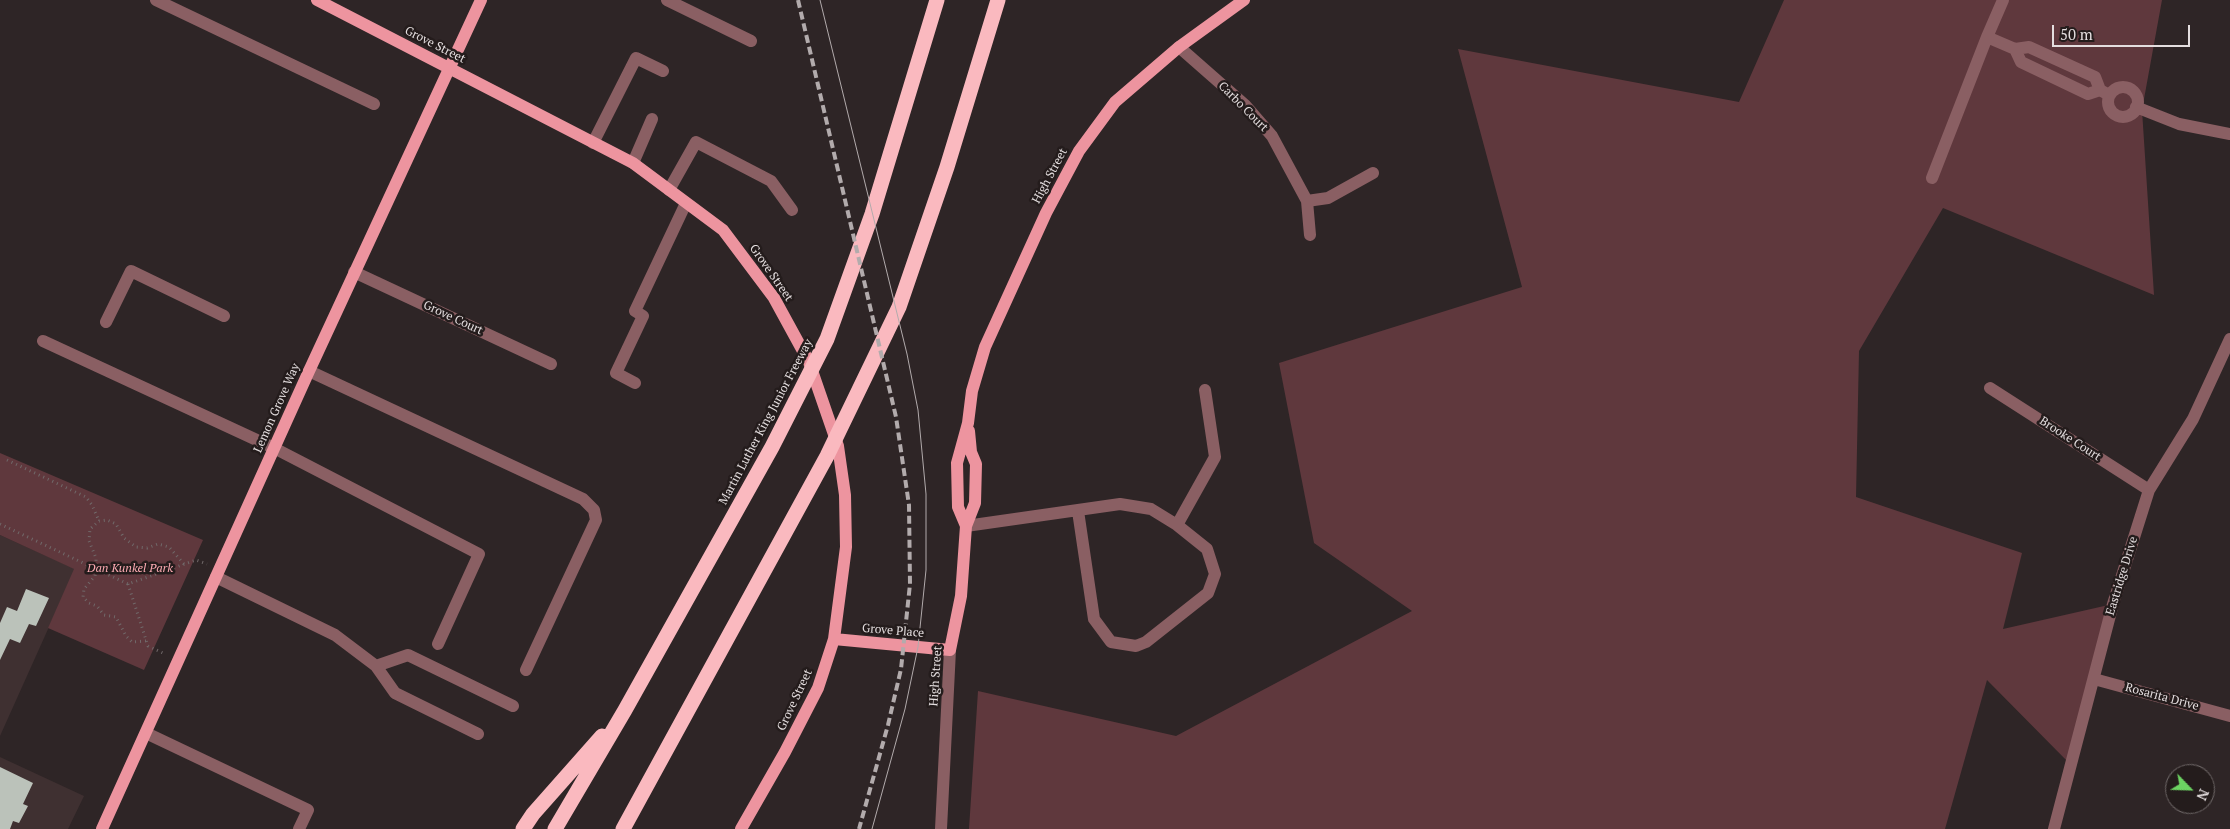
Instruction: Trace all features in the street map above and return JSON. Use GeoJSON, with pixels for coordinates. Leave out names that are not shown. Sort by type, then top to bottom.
{"type":"FeatureCollection","features":[{"type":"Feature","properties":{"kind":"highway","name":"Martin Luther King Junior Freeway"},"geometry":{"type":"LineString","coordinates":[[555,829],[625,710],[772,447],[827,339],[872,214],[937,0]]}},
{"type":"Feature","properties":{"kind":"highway"},"geometry":{"type":"LineString","coordinates":[[623,829],[827,456],[899,307],[947,167],[998,0]]}},
{"type":"Feature","properties":{"kind":"highway"},"geometry":{"type":"LineString","coordinates":[[523,829],[532,814],[625,710]]}},
{"type":"Feature","properties":{"kind":"main road","name":"Grove Street"},"geometry":{"type":"LineString","coordinates":[[317,0],[633,163],[723,230],[774,298],[809,362],[838,446],[845,495],[846,547],[834,639],[818,688],[785,752],[741,829]]}},
{"type":"Feature","properties":{"kind":"main road","name":"Lemon Grove Way"},"geometry":{"type":"LineString","coordinates":[[102,829],[354,272],[480,0]]}},
{"type":"Feature","properties":{"kind":"main road","name":"High Street"},"geometry":{"type":"LineString","coordinates":[[966,526],[958,507],[957,462],[968,423],[972,391],[985,347],[1046,213],[1079,151],[1115,102],[1179,47],[1244,0]]}},
{"type":"Feature","properties":{"kind":"main road","name":"High Street"},"geometry":{"type":"LineString","coordinates":[[950,650],[961,596],[966,526],[975,503],[977,478],[976,464],[971,452],[968,423]]}},
{"type":"Feature","properties":{"kind":"main road","name":"Grove Place"},"geometry":{"type":"LineString","coordinates":[[834,639],[950,650]]}},
{"type":"Feature","properties":{"kind":"street"},"geometry":{"type":"LineString","coordinates":[[156,0],[374,104]]}},
{"type":"Feature","properties":{"kind":"street"},"geometry":{"type":"LineString","coordinates":[[667,0],[750,41]]}},
{"type":"Feature","properties":{"kind":"street"},"geometry":{"type":"LineString","coordinates":[[1932,178],[2003,0]]}},
{"type":"Feature","properties":{"kind":"street"},"geometry":{"type":"LineString","coordinates":[[1987,37],[2015,49],[2029,47],[2095,77],[2105,92],[2108,105],[2117,116],[2130,115],[2136,108],[2137,98],[2131,89],[2121,87],[2105,92],[2088,94],[2021,62],[2015,49]]}},
{"type":"Feature","properties":{"kind":"street","name":"Carbo Court"},"geometry":{"type":"LineString","coordinates":[[1179,47],[1245,105],[1272,136],[1307,201],[1310,235]]}},
{"type":"Feature","properties":{"kind":"street"},"geometry":{"type":"LineString","coordinates":[[593,143],[636,58],[662,71]]}},
{"type":"Feature","properties":{"kind":"street"},"geometry":{"type":"LineString","coordinates":[[2136,108],[2179,124],[2230,134]]}},
{"type":"Feature","properties":{"kind":"street"},"geometry":{"type":"LineString","coordinates":[[633,163],[652,119]]}},
{"type":"Feature","properties":{"kind":"street"},"geometry":{"type":"LineString","coordinates":[[669,190],[696,142],[771,181],[792,210]]}},
{"type":"Feature","properties":{"kind":"street"},"geometry":{"type":"LineString","coordinates":[[1307,201],[1328,198],[1373,173]]}},
{"type":"Feature","properties":{"kind":"street"},"geometry":{"type":"LineString","coordinates":[[635,383],[616,373],[643,316],[635,311],[686,203]]}},
{"type":"Feature","properties":{"kind":"street"},"geometry":{"type":"LineString","coordinates":[[106,322],[131,271],[224,316]]}},
{"type":"Feature","properties":{"kind":"street","name":"Grove Court"},"geometry":{"type":"LineString","coordinates":[[354,272],[551,364]]}},
{"type":"Feature","properties":{"kind":"street","name":"Eastridge Drive"},"geometry":{"type":"LineString","coordinates":[[2054,829],[2113,604],[2149,490],[2193,419],[2230,339]]}},
{"type":"Feature","properties":{"kind":"street"},"geometry":{"type":"LineString","coordinates":[[43,341],[274,448],[479,554],[438,644]]}},
{"type":"Feature","properties":{"kind":"street"},"geometry":{"type":"LineString","coordinates":[[309,371],[583,499],[594,510],[596,520],[526,670]]}},
{"type":"Feature","properties":{"kind":"street","name":"Brooke Court"},"geometry":{"type":"LineString","coordinates":[[1990,388],[2149,490]]}},
{"type":"Feature","properties":{"kind":"street"},"geometry":{"type":"LineString","coordinates":[[1177,525],[1215,457],[1205,390]]}},
{"type":"Feature","properties":{"kind":"street"},"geometry":{"type":"LineString","coordinates":[[966,526],[1120,504],[1151,509],[1177,525],[1207,549],[1215,574],[1208,592],[1146,642],[1136,646],[1111,642],[1094,619],[1078,511]]}},
{"type":"Feature","properties":{"kind":"street"},"geometry":{"type":"LineString","coordinates":[[217,573],[334,635],[376,666],[395,693],[478,734]]}},
{"type":"Feature","properties":{"kind":"street","name":"High Street"},"geometry":{"type":"LineString","coordinates":[[941,829],[950,650]]}},
{"type":"Feature","properties":{"kind":"street"},"geometry":{"type":"LineString","coordinates":[[376,666],[408,655],[513,706]]}},
{"type":"Feature","properties":{"kind":"street","name":"Rosarita Drive"},"geometry":{"type":"LineString","coordinates":[[2094,679],[2230,716]]}},
{"type":"Feature","properties":{"kind":"street"},"geometry":{"type":"LineString","coordinates":[[146,733],[308,810],[299,829]]}},
{"type":"Feature","properties":{"kind":"path"},"geometry":{"type":"LineString","coordinates":[[7,460],[86,498],[92,505],[99,521]]}},
{"type":"Feature","properties":{"kind":"path"},"geometry":{"type":"LineString","coordinates":[[146,641],[132,642],[126,636],[116,617],[104,615],[97,606],[89,603],[83,597],[84,589],[95,576],[96,569],[96,558],[89,541],[90,528],[99,521],[107,520],[116,524],[124,538],[136,547],[147,548],[158,544],[169,547],[184,564]]}},
{"type":"Feature","properties":{"kind":"path"},"geometry":{"type":"LineString","coordinates":[[0,524],[128,584],[196,560],[217,573]]}},
{"type":"Feature","properties":{"kind":"path"},"geometry":{"type":"LineString","coordinates":[[128,584],[148,646],[178,660]]}},
{"type":"Feature","properties":{"kind":"shaded area"},"geometry":{"type":"Polygon","coordinates":[[[0,535],[75,569],[0,736],[0,535]]]}},
{"type":"Feature","properties":{"kind":"shaded area"},"geometry":{"type":"Polygon","coordinates":[[[0,757],[84,796],[68,829],[0,829],[0,757]]]}},
{"type":"Feature","properties":{"kind":"green space"},"geometry":{"type":"Polygon","coordinates":[[[1784,0],[2162,0],[2142,110],[2154,295],[1943,208],[1859,351],[1856,497],[2022,553],[2003,629],[2113,604],[2071,765],[1987,680],[1945,829],[969,829],[978,691],[1176,736],[1412,611],[1314,543],[1279,363],[1522,287],[1458,49],[1739,102],[1784,0]]]}},
{"type":"Feature","properties":{"kind":"green space","name":"Dan Kunkel Park"},"geometry":{"type":"Polygon","coordinates":[[[0,453],[203,540],[144,670],[48,628],[74,569],[0,535],[0,453]]]}},
{"type":"Feature","properties":{"kind":"building"},"geometry":{"type":"Polygon","coordinates":[[[26,589],[49,598],[36,626],[29,624],[20,643],[10,639],[0,660],[0,623],[7,607],[17,611],[26,589]]]}},
{"type":"Feature","properties":{"kind":"building"},"geometry":{"type":"Polygon","coordinates":[[[0,767],[33,783],[23,804],[28,806],[19,823],[13,821],[10,829],[0,829],[0,767]]]}},
{"type":"Feature","properties":{"kind":"tram line"},"geometry":{"type":"LineString","coordinates":[[820,0],[907,354],[918,410],[926,494],[926,570],[918,647],[905,709],[872,829]]}},
{"type":"Feature","properties":{"kind":"railway"},"geometry":{"type":"LineString","coordinates":[[798,0],[896,417],[909,505],[910,584],[901,669],[888,725],[859,829]]}}]}
